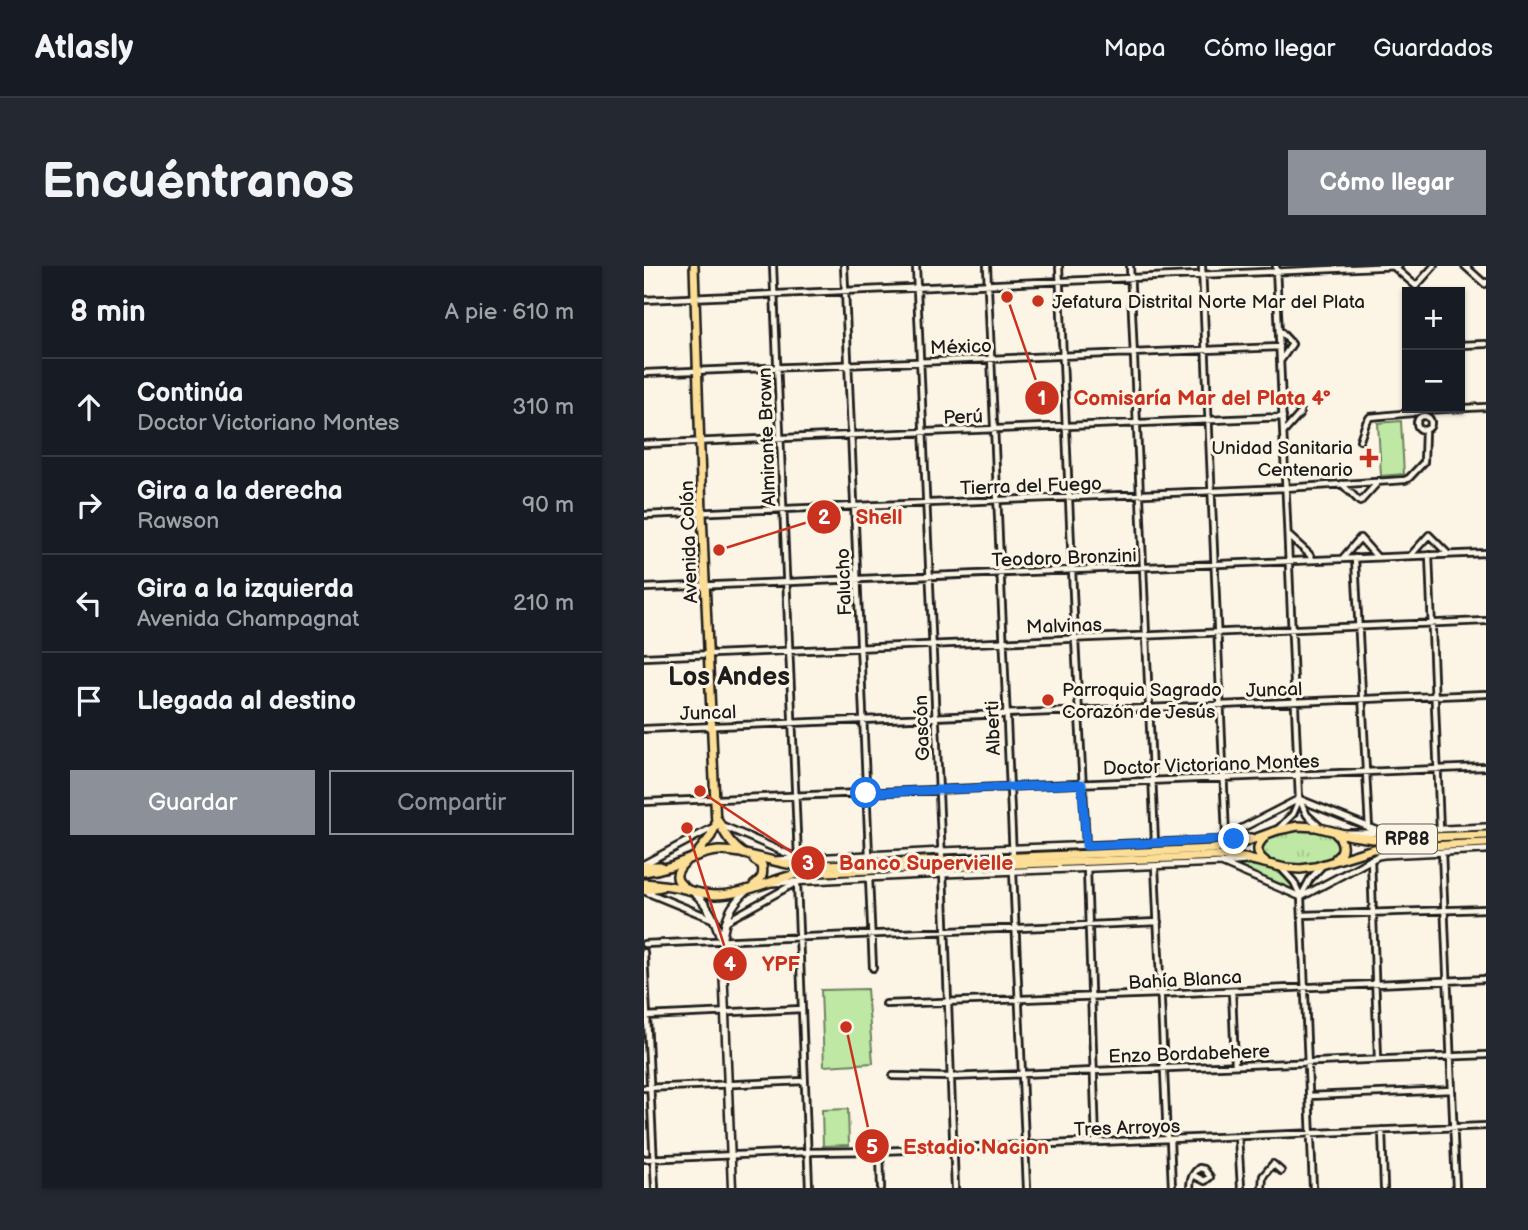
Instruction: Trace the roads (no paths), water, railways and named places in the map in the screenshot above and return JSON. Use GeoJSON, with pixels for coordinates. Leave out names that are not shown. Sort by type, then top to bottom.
{"type":"FeatureCollection","features":[{"type":"Feature","properties":{"kind":"main road","name":"Avenida Colón"},"geometry":{"type":"LineString","coordinates":[[694,266],[708,654],[718,822]]}},
{"type":"Feature","properties":{"kind":"main road"},"geometry":{"type":"LineString","coordinates":[[718,822],[730,843],[762,865],[764,872],[761,880],[734,902],[725,922],[722,940],[732,1188]]}},
{"type":"Feature","properties":{"kind":"main road"},"geometry":{"type":"LineString","coordinates":[[718,822],[712,836],[676,876],[678,883],[702,899],[715,920],[722,940]]}},
{"type":"Feature","properties":{"kind":"main road","name":"RP88"},"geometry":{"type":"LineString","coordinates":[[644,883],[717,895],[749,889],[801,873],[943,867],[1013,860],[1213,849],[1240,844],[1298,826],[1379,839],[1486,835]]}},
{"type":"Feature","properties":{"kind":"main road"},"geometry":{"type":"LineString","coordinates":[[1326,829],[1341,840],[1341,853],[1334,860]]}},
{"type":"Feature","properties":{"kind":"main road"},"geometry":{"type":"LineString","coordinates":[[1273,832],[1260,841],[1257,848],[1261,858],[1274,865]]}},
{"type":"Feature","properties":{"kind":"main road","name":"RP88"},"geometry":{"type":"LineString","coordinates":[[1013,860],[1220,856],[1261,861],[1294,869],[1385,847],[1486,843]]}},
{"type":"Feature","properties":{"kind":"main road","name":"RP88"},"geometry":{"type":"LineString","coordinates":[[644,873],[720,851],[799,866],[943,867]]}},
{"type":"Feature","properties":{"kind":"main road"},"geometry":{"type":"LineString","coordinates":[[644,865],[671,866]]}},
{"type":"Feature","properties":{"kind":"main road"},"geometry":{"type":"LineString","coordinates":[[644,890],[666,886]]}},
{"type":"Feature","properties":{"kind":"street","name":"Almirante Brown"},"geometry":{"type":"LineString","coordinates":[[773,266],[798,858]]}},
{"type":"Feature","properties":{"kind":"street","name":"Falucho"},"geometry":{"type":"LineString","coordinates":[[844,266],[869,855]]}},
{"type":"Feature","properties":{"kind":"street","name":"Gascón"},"geometry":{"type":"LineString","coordinates":[[916,266],[956,1188]]}},
{"type":"Feature","properties":{"kind":"street","name":"Alberti"},"geometry":{"type":"LineString","coordinates":[[987,266],[1027,1188]]}},
{"type":"Feature","properties":{"kind":"street"},"geometry":{"type":"LineString","coordinates":[[1059,266],[1074,639],[1086,846]]}},
{"type":"Feature","properties":{"kind":"street"},"geometry":{"type":"LineString","coordinates":[[1130,266],[1155,843]]}},
{"type":"Feature","properties":{"kind":"street"},"geometry":{"type":"LineString","coordinates":[[1202,266],[1226,837]]}},
{"type":"Feature","properties":{"kind":"street"},"geometry":{"type":"LineString","coordinates":[[1393,266],[1416,286],[1434,266]]}},
{"type":"Feature","properties":{"kind":"street"},"geometry":{"type":"LineString","coordinates":[[644,300],[1202,275],[1276,269],[1399,266]]}},
{"type":"Feature","properties":{"kind":"street"},"geometry":{"type":"LineString","coordinates":[[1465,266],[1485,284],[1486,282]]}},
{"type":"Feature","properties":{"kind":"street"},"geometry":{"type":"LineString","coordinates":[[1276,269],[1300,799],[1309,818],[1326,829]]}},
{"type":"Feature","properties":{"kind":"street"},"geometry":{"type":"LineString","coordinates":[[1279,330],[1292,344],[1280,361]]}},
{"type":"Feature","properties":{"kind":"street"},"geometry":{"type":"LineString","coordinates":[[1465,345],[1486,344]]}},
{"type":"Feature","properties":{"kind":"street","name":"México"},"geometry":{"type":"LineString","coordinates":[[644,373],[1280,347]]}},
{"type":"Feature","properties":{"kind":"street"},"geometry":{"type":"LineString","coordinates":[[1282,393],[1300,410],[1300,414],[1283,432]]}},
{"type":"Feature","properties":{"kind":"street"},"geometry":{"type":"LineString","coordinates":[[1465,408],[1486,407]]}},
{"type":"Feature","properties":{"kind":"street"},"geometry":{"type":"LineString","coordinates":[[1360,440],[1370,417],[1412,413]]}},
{"type":"Feature","properties":{"kind":"street"},"geometry":{"type":"LineString","coordinates":[[1422,413],[1417,423],[1420,429],[1425,430],[1430,427],[1431,422],[1426,413]]}},
{"type":"Feature","properties":{"kind":"street","name":"Perú"},"geometry":{"type":"LineString","coordinates":[[644,444],[1283,417]]}},
{"type":"Feature","properties":{"kind":"street","name":"Tierra del Fuego"},"geometry":{"type":"LineString","coordinates":[[644,515],[1286,488],[1407,479],[1423,465],[1425,430]]}},
{"type":"Feature","properties":{"kind":"street"},"geometry":{"type":"LineString","coordinates":[[1341,483],[1360,502],[1379,481]]}},
{"type":"Feature","properties":{"kind":"street"},"geometry":{"type":"LineString","coordinates":[[1288,535],[1312,560]]}},
{"type":"Feature","properties":{"kind":"street"},"geometry":{"type":"LineString","coordinates":[[1410,556],[1429,535],[1448,554]]}},
{"type":"Feature","properties":{"kind":"street"},"geometry":{"type":"LineString","coordinates":[[1342,559],[1360,538],[1378,557]]}},
{"type":"Feature","properties":{"kind":"street"},"geometry":{"type":"LineString","coordinates":[[1483,553],[1486,547]]}},
{"type":"Feature","properties":{"kind":"street","name":"Teodoro Bronzini"},"geometry":{"type":"LineString","coordinates":[[644,588],[1483,553]]}},
{"type":"Feature","properties":{"kind":"street"},"geometry":{"type":"LineString","coordinates":[[1429,555],[1440,830]]}},
{"type":"Feature","properties":{"kind":"street"},"geometry":{"type":"LineString","coordinates":[[1355,558],[1369,829]]}},
{"type":"Feature","properties":{"kind":"street","name":"Malvinas"},"geometry":{"type":"LineString","coordinates":[[644,657],[1486,621]]}},
{"type":"Feature","properties":{"kind":"street","name":"Juncal"},"geometry":{"type":"LineString","coordinates":[[644,729],[1486,694]]}},
{"type":"Feature","properties":{"kind":"street","name":"Doctor Victoriano Montes"},"geometry":{"type":"LineString","coordinates":[[644,802],[1486,766]]}},
{"type":"Feature","properties":{"kind":"street"},"geometry":{"type":"LineString","coordinates":[[1300,799],[1384,833]]}},
{"type":"Feature","properties":{"kind":"street"},"geometry":{"type":"LineString","coordinates":[[1273,832],[1290,817],[1300,799]]}},
{"type":"Feature","properties":{"kind":"street"},"geometry":{"type":"LineString","coordinates":[[1219,840],[1300,799]]}},
{"type":"Feature","properties":{"kind":"street"},"geometry":{"type":"LineString","coordinates":[[644,865],[709,831],[718,822],[798,858]]}},
{"type":"Feature","properties":{"kind":"street"},"geometry":{"type":"LineString","coordinates":[[1339,833],[1486,827]]}},
{"type":"Feature","properties":{"kind":"street"},"geometry":{"type":"LineString","coordinates":[[765,884],[869,878],[1013,860],[1086,846],[1261,837]]}},
{"type":"Feature","properties":{"kind":"street"},"geometry":{"type":"LineString","coordinates":[[1301,897],[1313,875],[1334,860],[1486,850]]}},
{"type":"Feature","properties":{"kind":"street"},"geometry":{"type":"LineString","coordinates":[[765,860],[942,851],[1087,869],[1261,861]]}},
{"type":"Feature","properties":{"kind":"street"},"geometry":{"type":"LineString","coordinates":[[1442,852],[1456,1188]]}},
{"type":"Feature","properties":{"kind":"street"},"geometry":{"type":"LineString","coordinates":[[1301,897],[1371,859],[1384,855]]}},
{"type":"Feature","properties":{"kind":"street"},"geometry":{"type":"LineString","coordinates":[[1371,859],[1378,1059]]}},
{"type":"Feature","properties":{"kind":"street"},"geometry":{"type":"LineString","coordinates":[[1221,863],[1301,897]]}},
{"type":"Feature","properties":{"kind":"street"},"geometry":{"type":"LineString","coordinates":[[1274,865],[1291,878],[1301,897],[1314,1188]]}},
{"type":"Feature","properties":{"kind":"street"},"geometry":{"type":"LineString","coordinates":[[1155,866],[1172,1188]]}},
{"type":"Feature","properties":{"kind":"street"},"geometry":{"type":"LineString","coordinates":[[1087,869],[1096,1142]]}},
{"type":"Feature","properties":{"kind":"street"},"geometry":{"type":"LineString","coordinates":[[869,878],[873,968]]}},
{"type":"Feature","properties":{"kind":"street"},"geometry":{"type":"LineString","coordinates":[[725,922],[797,882]]}},
{"type":"Feature","properties":{"kind":"street"},"geometry":{"type":"LineString","coordinates":[[797,882],[809,1188]]}},
{"type":"Feature","properties":{"kind":"street"},"geometry":{"type":"LineString","coordinates":[[644,890],[715,920]]}},
{"type":"Feature","properties":{"kind":"street"},"geometry":{"type":"LineString","coordinates":[[1302,915],[1486,909]]}},
{"type":"Feature","properties":{"kind":"street"},"geometry":{"type":"LineString","coordinates":[[644,944],[1158,922]]}},
{"type":"Feature","properties":{"kind":"street"},"geometry":{"type":"LineString","coordinates":[[644,952],[647,1088],[655,1188]]}},
{"type":"Feature","properties":{"kind":"street","name":"Bahía Blanca"},"geometry":{"type":"LineString","coordinates":[[886,1004],[1486,979]]}},
{"type":"Feature","properties":{"kind":"street"},"geometry":{"type":"LineString","coordinates":[[1232,991],[1235,1065]]}},
{"type":"Feature","properties":{"kind":"street"},"geometry":{"type":"LineString","coordinates":[[645,1016],[802,1009]]}},
{"type":"Feature","properties":{"kind":"street","name":"Enzo Bordabehere"},"geometry":{"type":"LineString","coordinates":[[893,1076],[950,1077],[1486,1055]]}},
{"type":"Feature","properties":{"kind":"street"},"geometry":{"type":"LineString","coordinates":[[647,1088],[804,1081]]}},
{"type":"Feature","properties":{"kind":"street"},"geometry":{"type":"LineString","coordinates":[[1309,1096],[1452,1090]]}},
{"type":"Feature","properties":{"kind":"street","name":"Tres Arroyos"},"geometry":{"type":"LineString","coordinates":[[644,1159],[807,1152],[880,1152],[1486,1126]]}},
{"type":"Feature","properties":{"kind":"street"},"geometry":{"type":"LineString","coordinates":[[1382,1130],[1384,1188]]}},
{"type":"Feature","properties":{"kind":"street"},"geometry":{"type":"LineString","coordinates":[[1238,1136],[1241,1188]]}},
{"type":"Feature","properties":{"kind":"street"},"geometry":{"type":"LineString","coordinates":[[880,1152],[881,1188]]}},
{"type":"Feature","properties":{"kind":"street"},"geometry":{"type":"LineString","coordinates":[[1262,1188],[1263,1176],[1273,1164],[1281,1171]]}},
{"type":"Feature","properties":{"kind":"street"},"geometry":{"type":"LineString","coordinates":[[1190,1188],[1193,1175]]}},
{"type":"Feature","properties":{"kind":"place","name":"Comisaría Mar del Plata 4°"},"geometry":{"type":"Point","coordinates":[1007,297]}},
{"type":"Feature","properties":{"kind":"place","name":"Jefatura Distrital Norte Mar del Plata"},"geometry":{"type":"Point","coordinates":[1038,301]}},
{"type":"Feature","properties":{"kind":"place","name":"Unidad Sanitaria Centenario"},"geometry":{"type":"Point","coordinates":[1369,458]}},
{"type":"Feature","properties":{"kind":"place","name":"Shell"},"geometry":{"type":"Point","coordinates":[719,550]}},
{"type":"Feature","properties":{"kind":"place","name":"Parroquia Sagrado Corazón de Jesús"},"geometry":{"type":"Point","coordinates":[1048,700]}},
{"type":"Feature","properties":{"kind":"place","name":"Banco Supervielle"},"geometry":{"type":"Point","coordinates":[700,791]}},
{"type":"Feature","properties":{"kind":"place","name":"YPF"},"geometry":{"type":"Point","coordinates":[687,828]}},
{"type":"Feature","properties":{"kind":"place","name":"Estadio Nacion"},"geometry":{"type":"Point","coordinates":[846,1027]}},
{"type":"Feature","properties":{"kind":"district","name":"Los Andes"},"geometry":{"type":"Point","coordinates":[729,676]}}]}
